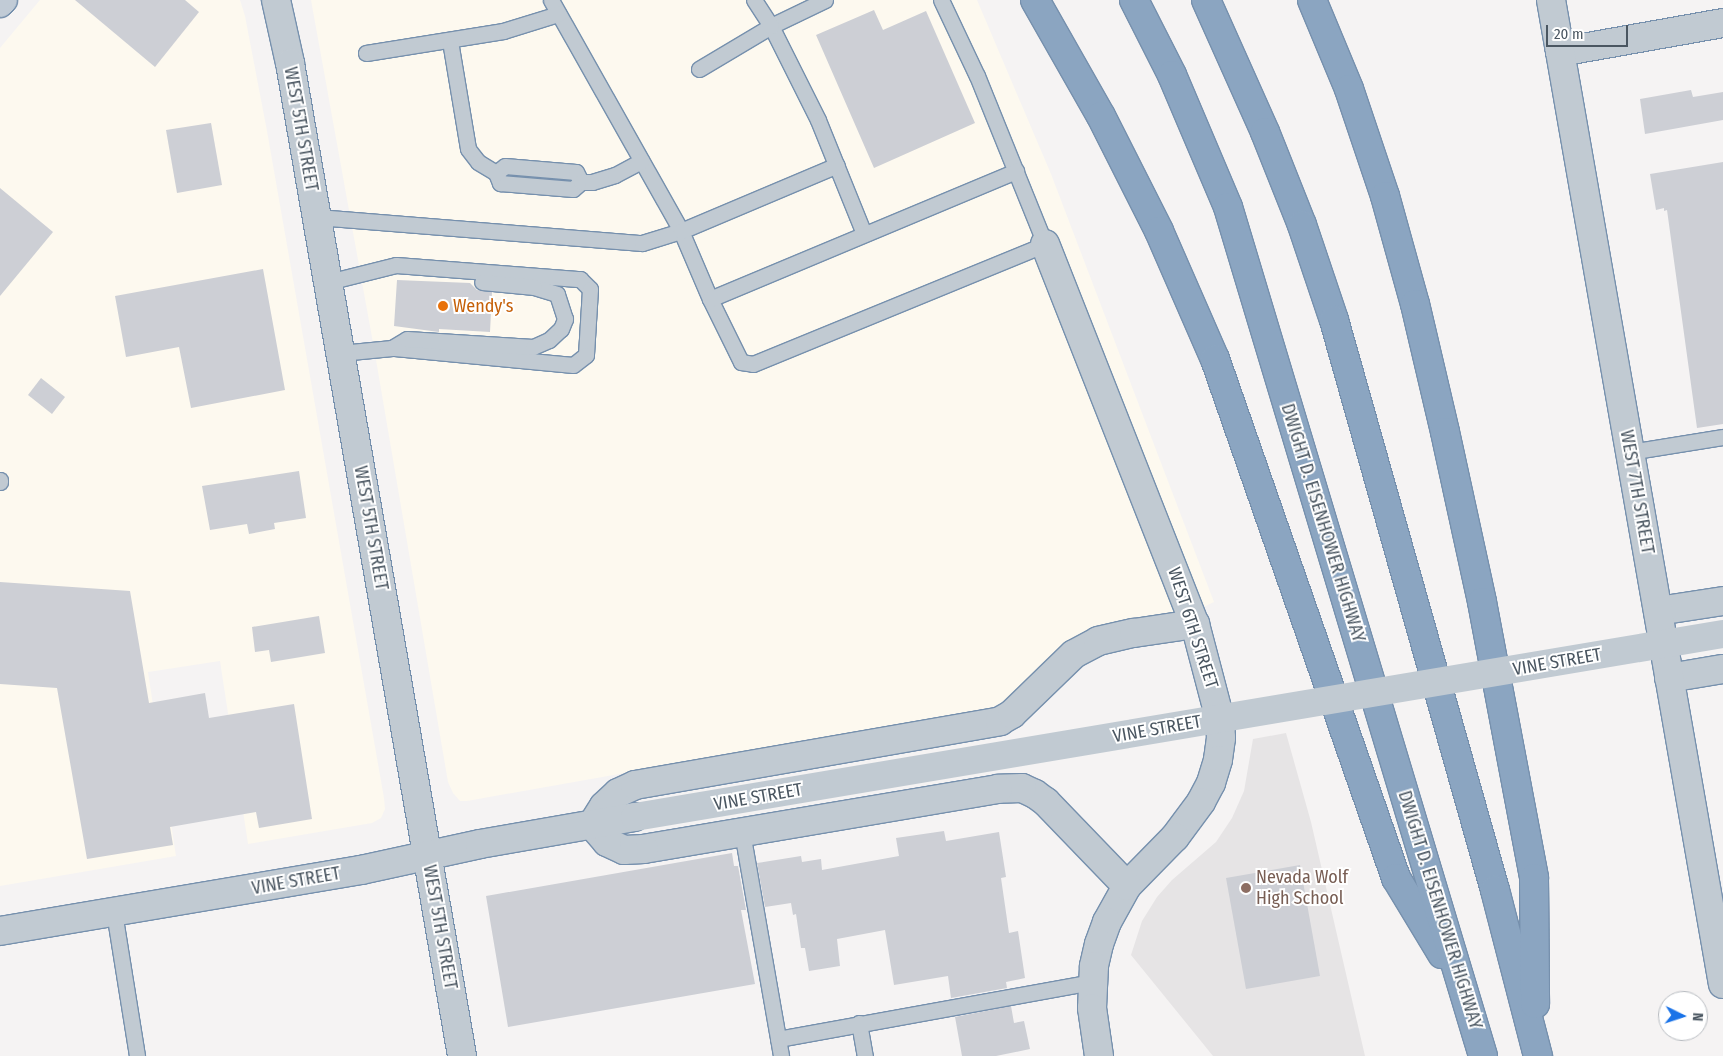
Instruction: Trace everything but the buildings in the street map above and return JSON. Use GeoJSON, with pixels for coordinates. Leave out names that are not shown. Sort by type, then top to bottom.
{"type":"FeatureCollection","features":[{"type":"Feature","properties":{"kind":"highway"},"geometry":{"type":"LineString","coordinates":[[1035,0],[1101,116],[1159,231],[1190,302],[1218,369],[1396,878],[1464,989]]}},
{"type":"Feature","properties":{"kind":"highway","name":"DWIGHT D. EISENHOWER HIGHWAY"},"geometry":{"type":"LineString","coordinates":[[1134,0],[1172,75],[1228,207],[1483,1056]]}},
{"type":"Feature","properties":{"kind":"highway"},"geometry":{"type":"LineString","coordinates":[[1206,0],[1266,132],[1302,225],[1334,320],[1493,881],[1537,1053]]}},
{"type":"Feature","properties":{"kind":"highway"},"geometry":{"type":"LineString","coordinates":[[1312,0],[1349,89],[1385,196],[1415,304],[1446,432],[1482,602],[1534,878],[1537,1053]]}},
{"type":"Feature","properties":{"kind":"main road"},"geometry":{"type":"LineString","coordinates":[[0,3],[3,0]]}},
{"type":"Feature","properties":{"kind":"street","name":"WEST 5TH STREET"},"geometry":{"type":"LineString","coordinates":[[276,0],[284,29],[462,1056]]}},
{"type":"Feature","properties":{"kind":"street","name":"WEST 7TH STREET"},"geometry":{"type":"LineString","coordinates":[[1551,0],[1723,984]]}},
{"type":"Feature","properties":{"kind":"street"},"geometry":{"type":"LineString","coordinates":[[1560,52],[1723,23]]}},
{"type":"Feature","properties":{"kind":"street","name":"WEST 6TH STREET"},"geometry":{"type":"LineString","coordinates":[[1045,244],[1195,624],[1220,719],[1221,738],[1218,760],[1211,783],[1189,819],[1127,886],[1107,922],[1099,944],[1092,982],[1092,1008],[1099,1056]]}},
{"type":"Feature","properties":{"kind":"street"},"geometry":{"type":"LineString","coordinates":[[1658,611],[1723,601]]}},
{"type":"Feature","properties":{"kind":"street","name":"VINE STREET"},"geometry":{"type":"LineString","coordinates":[[592,825],[604,806],[618,793],[635,785],[1000,721],[1012,714],[1074,654],[1098,641],[1134,633],[1195,624]]}},
{"type":"Feature","properties":{"kind":"street","name":"VINE STREET"},"geometry":{"type":"LineString","coordinates":[[0,931],[375,868],[428,855],[635,817],[1723,634]]}},
{"type":"Feature","properties":{"kind":"street"},"geometry":{"type":"LineString","coordinates":[[1669,678],[1723,669]]}},
{"type":"Feature","properties":{"kind":"street","name":"VINE STREET"},"geometry":{"type":"LineString","coordinates":[[592,825],[607,842],[624,850],[644,849],[998,789],[1022,788],[1046,802],[1127,886]]}},
{"type":"Feature","properties":{"kind":"lane"},"geometry":{"type":"LineString","coordinates":[[551,0],[681,231],[710,299],[741,362],[752,364],[1045,244],[977,76],[941,0]]}},
{"type":"Feature","properties":{"kind":"lane"},"geometry":{"type":"LineString","coordinates":[[754,0],[771,26],[818,120],[864,234]]}},
{"type":"Feature","properties":{"kind":"lane"},"geometry":{"type":"LineString","coordinates":[[699,69],[771,26],[825,0]]}},
{"type":"Feature","properties":{"kind":"lane"},"geometry":{"type":"LineString","coordinates":[[366,53],[504,31],[558,14]]}},
{"type":"Feature","properties":{"kind":"lane"},"geometry":{"type":"LineString","coordinates":[[450,41],[468,149],[478,162],[496,173],[500,183],[573,189],[581,182],[605,179],[641,161]]}},
{"type":"Feature","properties":{"kind":"lane"},"geometry":{"type":"LineString","coordinates":[[317,217],[642,242],[681,231],[837,165]]}},
{"type":"Feature","properties":{"kind":"lane"},"geometry":{"type":"LineString","coordinates":[[710,299],[1016,171]]}},
{"type":"Feature","properties":{"kind":"lane"},"geometry":{"type":"LineString","coordinates":[[328,282],[396,265],[580,279],[590,289],[586,355],[573,365],[392,348],[340,353]]}},
{"type":"Feature","properties":{"kind":"lane"},"geometry":{"type":"LineString","coordinates":[[376,271],[534,287],[557,294],[563,308],[565,319],[561,329],[549,340],[533,347],[407,339],[392,348]]}},
{"type":"Feature","properties":{"kind":"lane"},"geometry":{"type":"LineString","coordinates":[[1630,452],[1723,436]]}},
{"type":"Feature","properties":{"kind":"lane"},"geometry":{"type":"LineString","coordinates":[[742,832],[781,1056]]}},
{"type":"Feature","properties":{"kind":"lane"},"geometry":{"type":"LineString","coordinates":[[114,912],[137,1056]]}},
{"type":"Feature","properties":{"kind":"lane"},"geometry":{"type":"LineString","coordinates":[[778,1039],[1092,982]]}},
{"type":"Feature","properties":{"kind":"lane"},"geometry":{"type":"LineString","coordinates":[[859,1023],[865,1056]]}},
{"type":"Feature","properties":{"kind":"shaded area"},"geometry":{"type":"Polygon","coordinates":[[[40,0],[240,0],[245,16],[267,131],[384,798],[385,809],[381,818],[372,823],[248,844],[220,661],[148,672],[176,856],[0,886],[0,48],[40,0]]]}},
{"type":"Feature","properties":{"kind":"shaded area"},"geometry":{"type":"Polygon","coordinates":[[[311,0],[977,0],[1051,174],[1214,602],[991,708],[460,801],[453,793],[448,782],[375,354],[311,0]]]}},
{"type":"Feature","properties":{"kind":"shaded area","name":"Nevada Wolf High School"},"geometry":{"type":"Polygon","coordinates":[[[1286,733],[1311,822],[1365,1056],[1213,1056],[1131,955],[1142,921],[1157,897],[1172,880],[1216,842],[1232,818],[1244,791],[1253,739],[1286,733]]]}},
{"type":"Feature","properties":{"kind":"place","name":"Wendy's"},"geometry":{"type":"Point","coordinates":[443,306]}},
{"type":"Feature","properties":{"kind":"place","name":"Nevada Wolf High School"},"geometry":{"type":"Point","coordinates":[1246,888]}}]}
